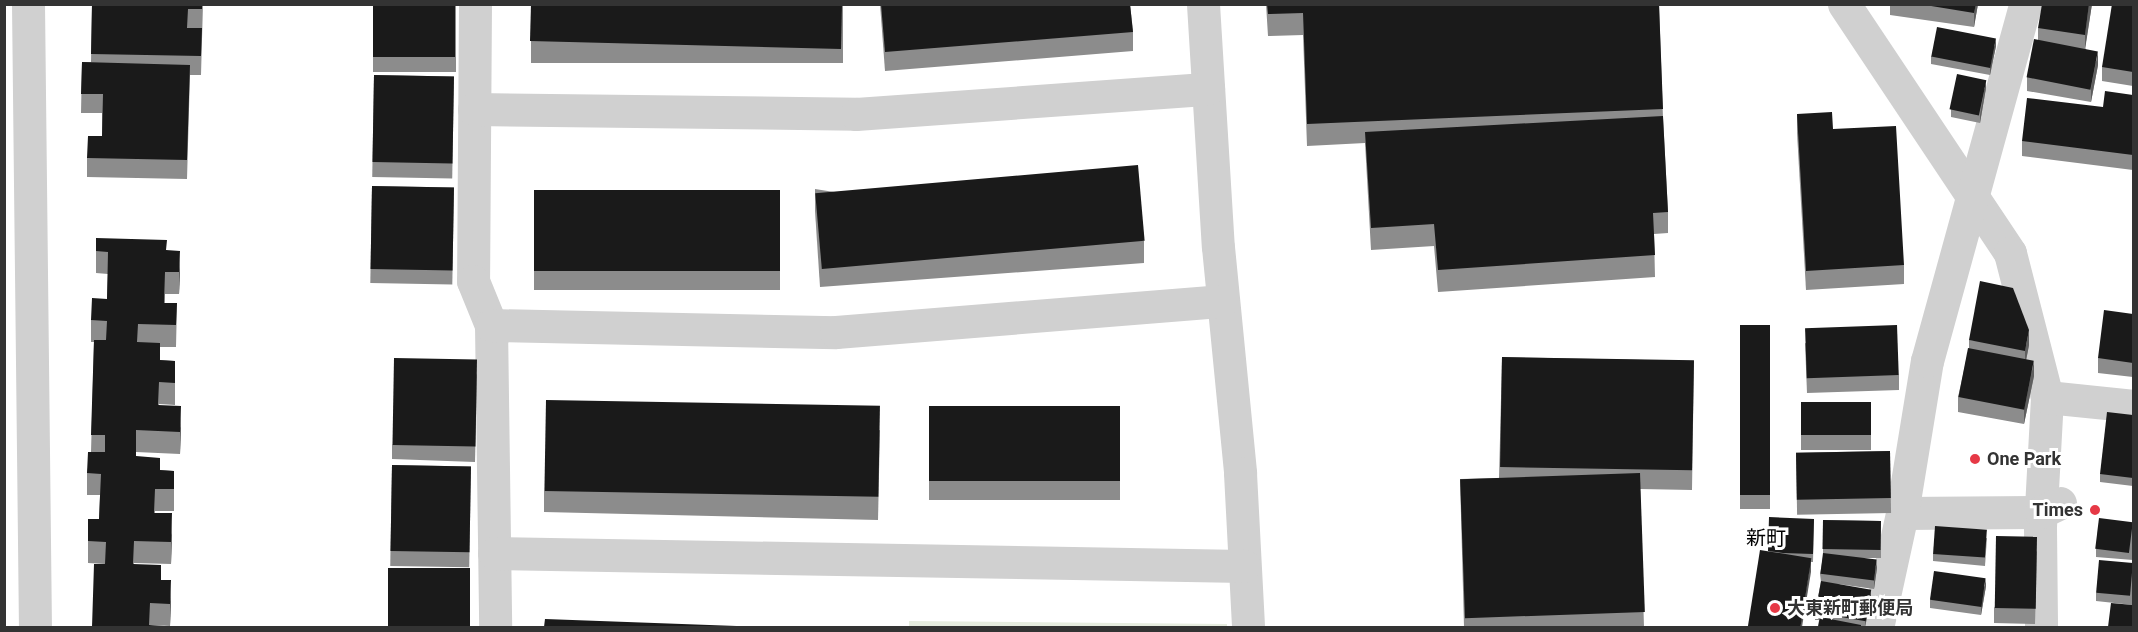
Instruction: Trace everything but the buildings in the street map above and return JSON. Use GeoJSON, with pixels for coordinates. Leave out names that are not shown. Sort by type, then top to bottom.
{"type":"FeatureCollection","features":[{"type":"Feature","properties":{"kind":"street"},"geometry":{"type":"LineString","coordinates":[[28,4],[35,627]]}},
{"type":"Feature","properties":{"kind":"street"},"geometry":{"type":"LineString","coordinates":[[475,4],[473,281],[491,325],[495,627]]}},
{"type":"Feature","properties":{"kind":"street"},"geometry":{"type":"LineString","coordinates":[[1203,4],[1248,627]]}},
{"type":"Feature","properties":{"kind":"street"},"geometry":{"type":"LineString","coordinates":[[1844,4],[2010,253],[2048,397],[2051,508],[2041,627]]}},
{"type":"Feature","properties":{"kind":"street"},"geometry":{"type":"LineString","coordinates":[[1877,627],[1902,513],[1927,361],[1971,192],[2025,4]]}},
{"type":"Feature","properties":{"kind":"street"},"geometry":{"type":"LineString","coordinates":[[474,109],[856,114],[1208,88]]}},
{"type":"Feature","properties":{"kind":"street"},"geometry":{"type":"LineString","coordinates":[[491,325],[836,332],[1223,301]]}},
{"type":"Feature","properties":{"kind":"street"},"geometry":{"type":"LineString","coordinates":[[2048,397],[2133,406]]}},
{"type":"Feature","properties":{"kind":"street"},"geometry":{"type":"LineString","coordinates":[[1902,513],[2051,508]]}},
{"type":"Feature","properties":{"kind":"street"},"geometry":{"type":"LineString","coordinates":[[494,553],[1244,567]]}},
{"type":"Feature","properties":{"kind":"shaded area"},"geometry":{"type":"Polygon","coordinates":[[[909,621],[1227,624],[1227,627],[909,628],[909,621]]]}},
{"type":"Feature","properties":{"kind":"place","name":"One Park"},"geometry":{"type":"Point","coordinates":[1975,459]}},
{"type":"Feature","properties":{"kind":"place","name":"Times"},"geometry":{"type":"Point","coordinates":[2095,510]}},
{"type":"Feature","properties":{"kind":"place","name":"大東新町郵便局"},"geometry":{"type":"Point","coordinates":[1775,608]}},
{"type":"Feature","properties":{"kind":"district","name":"新町"},"geometry":{"type":"Point","coordinates":[1766,538]}}]}
